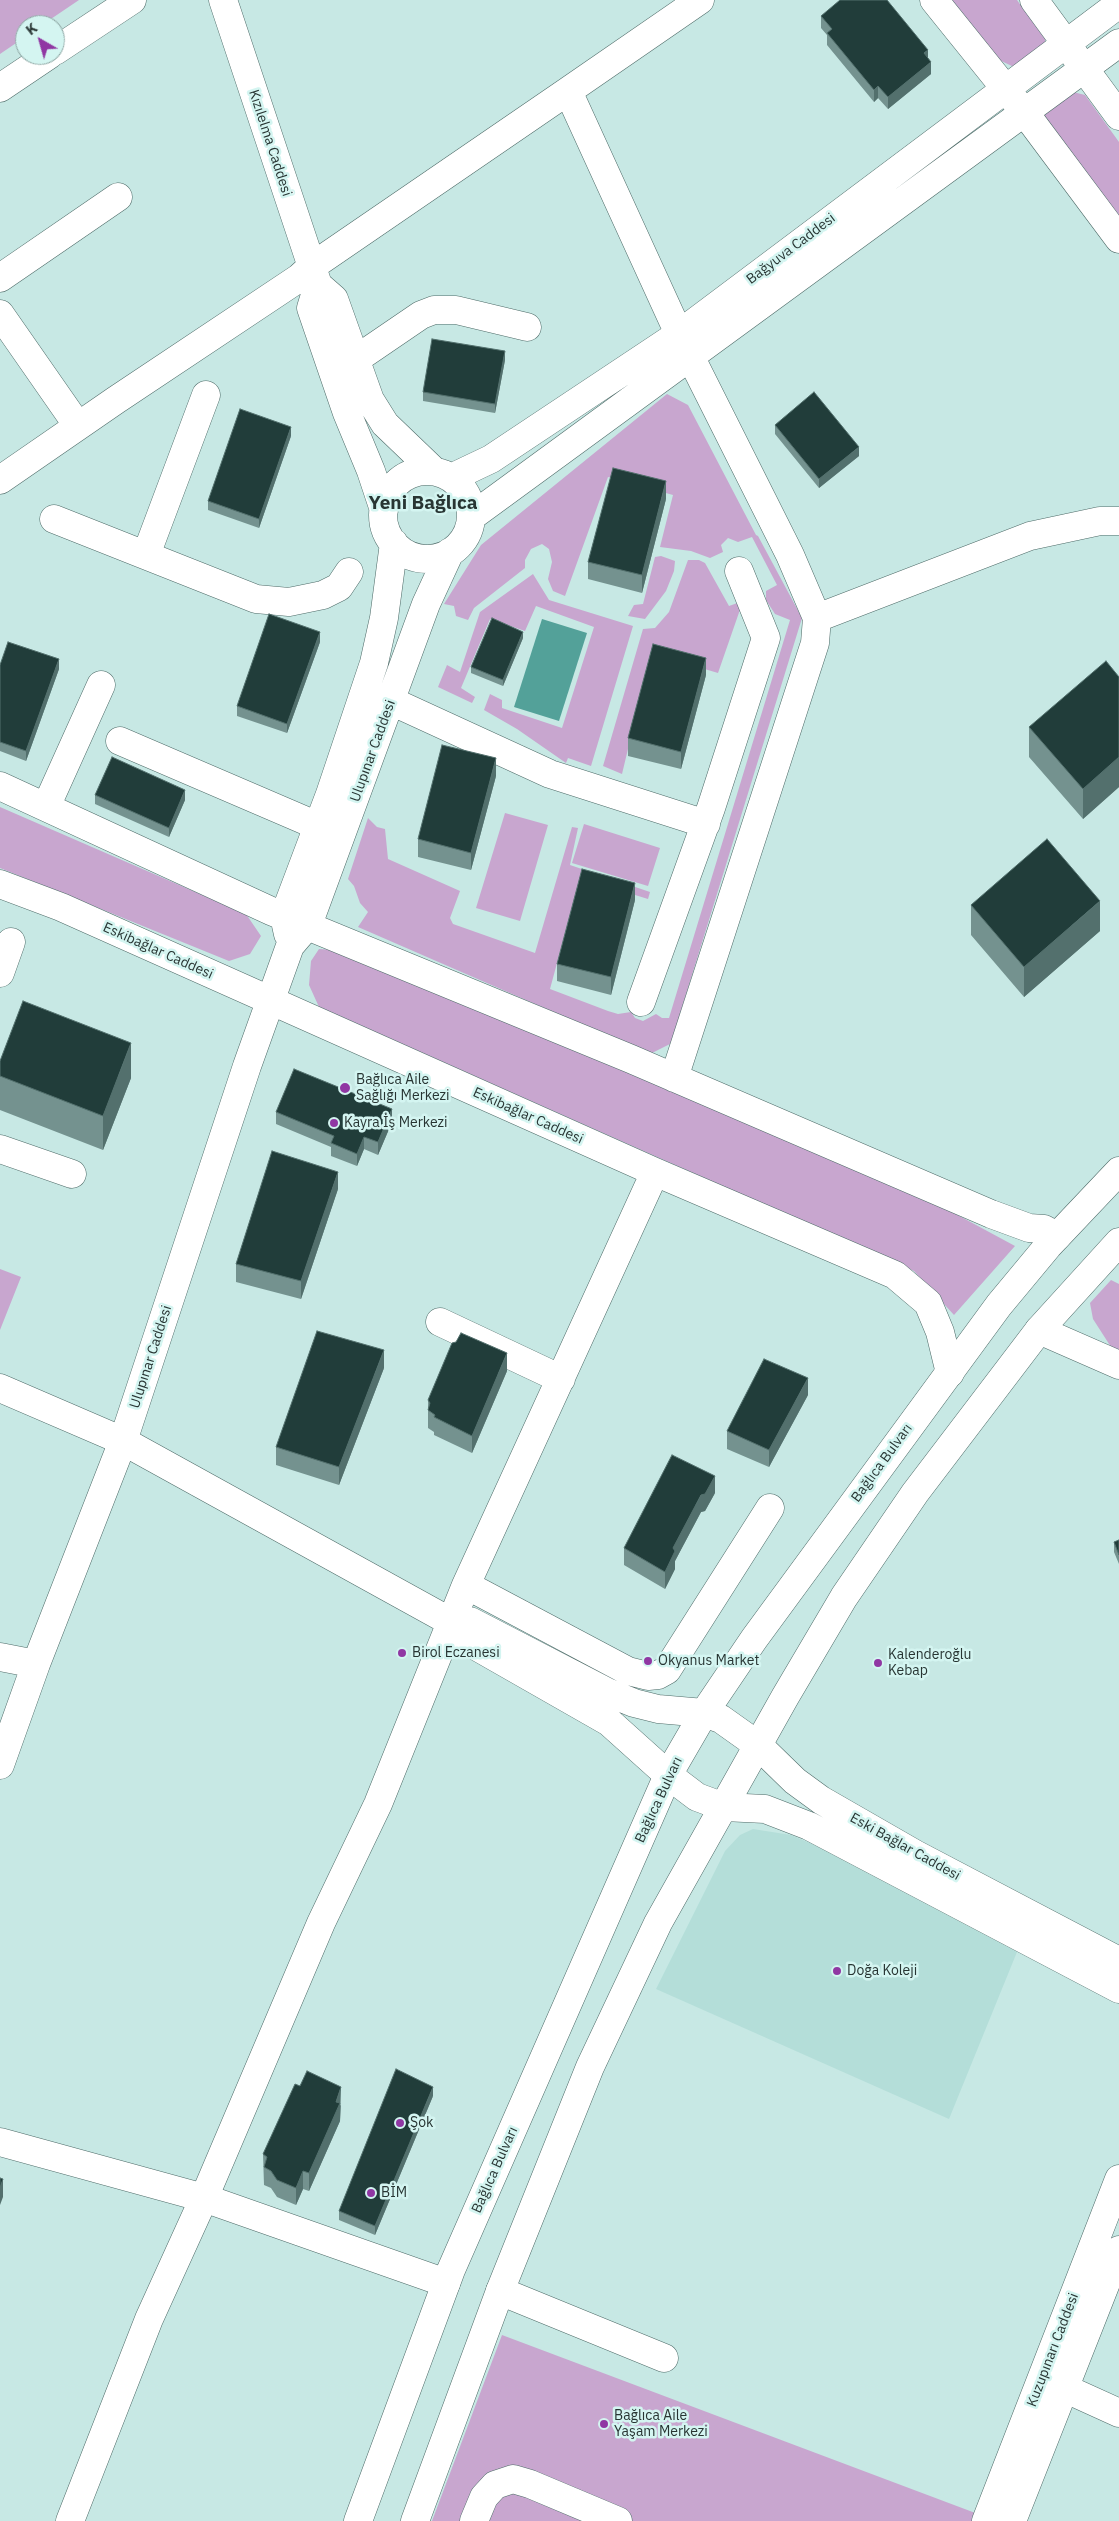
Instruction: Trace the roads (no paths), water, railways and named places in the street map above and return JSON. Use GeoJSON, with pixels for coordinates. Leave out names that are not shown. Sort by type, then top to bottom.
{"type":"FeatureCollection","features":[{"type":"Feature","properties":{"kind":"street"},"geometry":{"type":"LineString","coordinates":[[65,44],[132,0]]}},
{"type":"Feature","properties":{"kind":"street","name":"Kızılelma Caddesi"},"geometry":{"type":"LineString","coordinates":[[223,0],[315,276]]}},
{"type":"Feature","properties":{"kind":"street"},"geometry":{"type":"LineString","coordinates":[[0,480],[300,278],[315,276],[568,91],[700,0]]}},
{"type":"Feature","properties":{"kind":"street"},"geometry":{"type":"LineString","coordinates":[[934,0],[1025,113],[1119,239]]}},
{"type":"Feature","properties":{"kind":"street"},"geometry":{"type":"LineString","coordinates":[[1034,0],[1119,116]]}},
{"type":"Feature","properties":{"kind":"street","name":"Bağyuva Caddesi"},"geometry":{"type":"LineString","coordinates":[[471,517],[1004,88],[1119,4]]}},
{"type":"Feature","properties":{"kind":"street","name":"Bağyuva Caddesi"},"geometry":{"type":"LineString","coordinates":[[443,474],[491,458],[684,345],[1025,113],[1119,43]]}},
{"type":"Feature","properties":{"kind":"street"},"geometry":{"type":"LineString","coordinates":[[0,88],[34,65]]}},
{"type":"Feature","properties":{"kind":"street"},"geometry":{"type":"LineString","coordinates":[[568,91],[684,345],[790,555],[817,618],[815,643],[674,1078]]}},
{"type":"Feature","properties":{"kind":"street"},"geometry":{"type":"LineString","coordinates":[[0,278],[118,197]]}},
{"type":"Feature","properties":{"kind":"street"},"geometry":{"type":"LineString","coordinates":[[54,519],[256,599],[272,601],[306,600],[331,592],[339,587],[341,574],[393,551],[420,558],[435,558],[450,552],[461,543],[468,531],[471,517],[467,495],[385,424],[311,308],[315,276]]}},
{"type":"Feature","properties":{"kind":"street"},"geometry":{"type":"LineString","coordinates":[[350,370],[421,314],[434,310],[456,310],[527,326]]}},
{"type":"Feature","properties":{"kind":"street"},"geometry":{"type":"LineString","coordinates":[[0,314],[78,426]]}},
{"type":"Feature","properties":{"kind":"street"},"geometry":{"type":"LineString","coordinates":[[350,370],[384,510],[384,522],[393,551]]}},
{"type":"Feature","properties":{"kind":"street"},"geometry":{"type":"LineString","coordinates":[[146,556],[206,395]]}},
{"type":"Feature","properties":{"kind":"street"},"geometry":{"type":"LineString","coordinates":[[384,510],[392,488],[400,480],[416,472],[443,474]]}},
{"type":"Feature","properties":{"kind":"street"},"geometry":{"type":"LineString","coordinates":[[817,618],[1030,536],[1100,521],[1119,521]]}},
{"type":"Feature","properties":{"kind":"street","name":"Ulupınar Caddesi"},"geometry":{"type":"LineString","coordinates":[[0,1765],[36,1664],[123,1442],[290,946],[318,826],[374,663],[384,618],[393,551]]}},
{"type":"Feature","properties":{"kind":"street","name":"Ulupınar Caddesi"},"geometry":{"type":"LineString","coordinates":[[296,920],[391,702],[426,604],[450,552]]}},
{"type":"Feature","properties":{"kind":"street"},"geometry":{"type":"LineString","coordinates":[[641,1002],[706,824],[766,638],[740,571]]}},
{"type":"Feature","properties":{"kind":"street"},"geometry":{"type":"LineString","coordinates":[[46,807],[101,685]]}},
{"type":"Feature","properties":{"kind":"street"},"geometry":{"type":"LineString","coordinates":[[391,702],[550,774],[706,824]]}},
{"type":"Feature","properties":{"kind":"street"},"geometry":{"type":"LineString","coordinates":[[120,741],[318,826]]}},
{"type":"Feature","properties":{"kind":"street"},"geometry":{"type":"LineString","coordinates":[[0,786],[296,920],[674,1078],[990,1214],[1029,1228],[1044,1230],[1057,1236]]}},
{"type":"Feature","properties":{"kind":"street","name":"Eskibağlar Caddesi"},"geometry":{"type":"LineString","coordinates":[[0,884],[61,907],[270,1002],[894,1275],[928,1303],[940,1332],[950,1373]]}},
{"type":"Feature","properties":{"kind":"street"},"geometry":{"type":"LineString","coordinates":[[0,973],[11,942]]}},
{"type":"Feature","properties":{"kind":"street"},"geometry":{"type":"LineString","coordinates":[[0,1149],[72,1174]]}},
{"type":"Feature","properties":{"kind":"street","name":"Bağlıca Bulvarı"},"geometry":{"type":"LineString","coordinates":[[358,2521],[446,2283],[668,1775],[704,1713],[754,1639],[999,1305],[1057,1236],[1119,1171]]}},
{"type":"Feature","properties":{"kind":"street"},"geometry":{"type":"LineString","coordinates":[[70,2521],[149,2319],[204,2198],[321,1923],[378,1804],[466,1585],[655,1172]]}},
{"type":"Feature","properties":{"kind":"street"},"geometry":{"type":"LineString","coordinates":[[415,2521],[500,2291],[590,2067],[658,1923],[758,1746],[850,1589],[915,1493],[1039,1330],[1116,1250]]}},
{"type":"Feature","properties":{"kind":"street"},"geometry":{"type":"LineString","coordinates":[[440,1322],[561,1379]]}},
{"type":"Feature","properties":{"kind":"street"},"geometry":{"type":"LineString","coordinates":[[1039,1330],[1119,1365]]}},
{"type":"Feature","properties":{"kind":"street"},"geometry":{"type":"LineString","coordinates":[[0,1388],[123,1442],[451,1622],[460,1637],[609,1722],[668,1775],[697,1797],[724,1807],[765,1809],[809,1826],[1119,1989]]}},
{"type":"Feature","properties":{"kind":"street"},"geometry":{"type":"LineString","coordinates":[[466,1585],[628,1671],[648,1676],[658,1675],[667,1670],[770,1508]]}},
{"type":"Feature","properties":{"kind":"street","name":"Eski Bağlar Caddesi"},"geometry":{"type":"LineString","coordinates":[[451,1622],[470,1621],[607,1692],[634,1703],[658,1709],[704,1713],[721,1719],[758,1746],[795,1781],[821,1800],[915,1854],[1119,1961]]}},
{"type":"Feature","properties":{"kind":"street"},"geometry":{"type":"LineString","coordinates":[[0,1657],[36,1664]]}},
{"type":"Feature","properties":{"kind":"street"},"geometry":{"type":"LineString","coordinates":[[0,2142],[204,2198],[446,2283]]}},
{"type":"Feature","properties":{"kind":"street","name":"Kuzupınarı Caddesi"},"geometry":{"type":"LineString","coordinates":[[986,2521],[1119,2179]]}},
{"type":"Feature","properties":{"kind":"street","name":"Kuzupınarı Caddesi"},"geometry":{"type":"LineString","coordinates":[[1012,2521],[1119,2250]]}},
{"type":"Feature","properties":{"kind":"street"},"geometry":{"type":"LineString","coordinates":[[500,2291],[664,2358]]}},
{"type":"Feature","properties":{"kind":"street"},"geometry":{"type":"LineString","coordinates":[[1064,2388],[1119,2413]]}},
{"type":"Feature","properties":{"kind":"street"},"geometry":{"type":"LineString","coordinates":[[474,2521],[484,2497],[495,2485],[513,2479],[530,2484],[618,2521]]}},
{"type":"Feature","properties":{"kind":"water"},"geometry":{"type":"Polygon","coordinates":[[[542,619],[587,633],[559,721],[514,707],[542,619]]]}},
{"type":"Feature","properties":{"kind":"place","name":"Bağlıca Aile Sağlığı Merkezi"},"geometry":{"type":"Point","coordinates":[345,1088]}},
{"type":"Feature","properties":{"kind":"place","name":"Kayra İş Merkezi"},"geometry":{"type":"Point","coordinates":[334,1123]}},
{"type":"Feature","properties":{"kind":"place","name":"Birol Eczanesi"},"geometry":{"type":"Point","coordinates":[402,1653]}},
{"type":"Feature","properties":{"kind":"place","name":"Okyanus Market"},"geometry":{"type":"Point","coordinates":[648,1661]}},
{"type":"Feature","properties":{"kind":"place","name":"Kalenderoğlu Kebap"},"geometry":{"type":"Point","coordinates":[878,1663]}},
{"type":"Feature","properties":{"kind":"place","name":"Doğa Koleji"},"geometry":{"type":"Point","coordinates":[837,1971]}},
{"type":"Feature","properties":{"kind":"place","name":"Şok"},"geometry":{"type":"Point","coordinates":[400,2123]}},
{"type":"Feature","properties":{"kind":"place","name":"BİM"},"geometry":{"type":"Point","coordinates":[371,2193]}},
{"type":"Feature","properties":{"kind":"place","name":"Bağlıca Aile Yaşam Merkezi"},"geometry":{"type":"Point","coordinates":[604,2424]}},
{"type":"Feature","properties":{"kind":"district","name":"Yeni Bağlıca"},"geometry":{"type":"Point","coordinates":[423,504]}}]}
